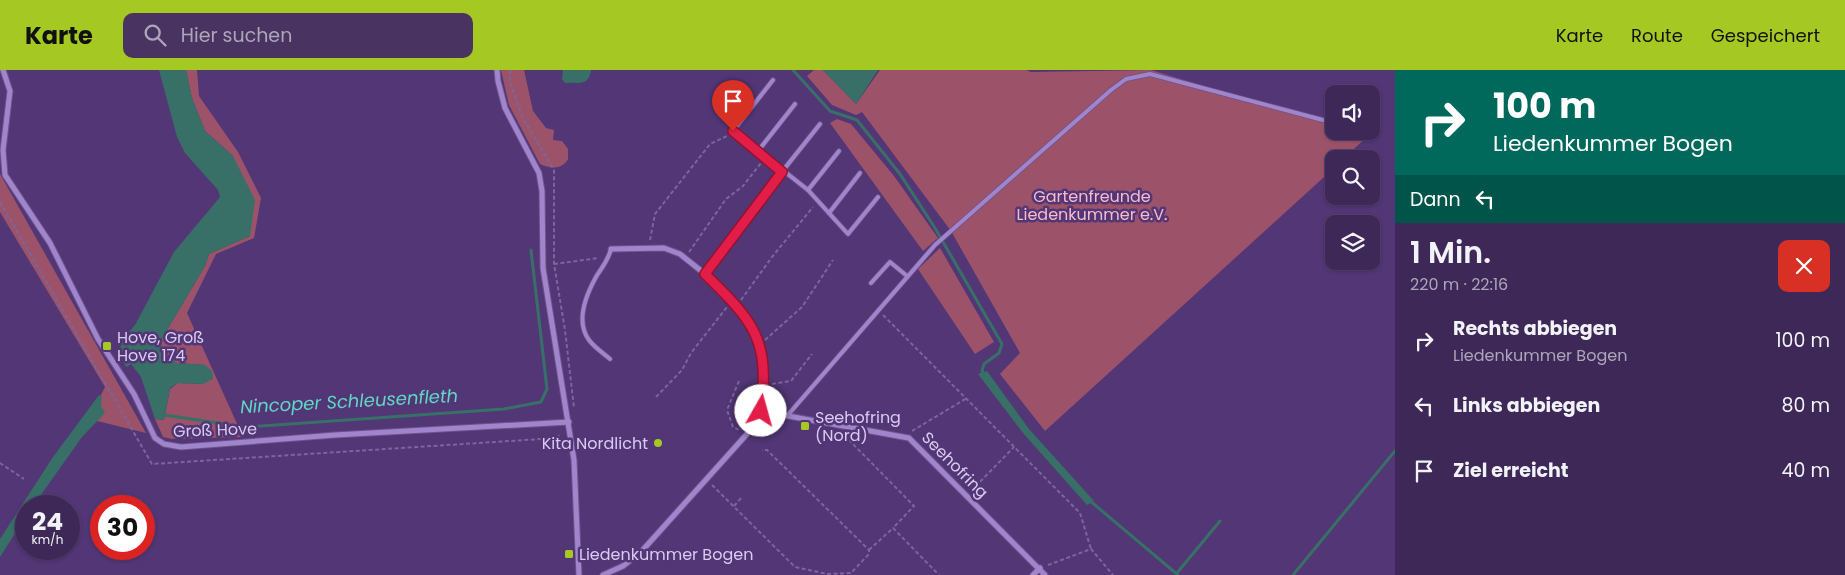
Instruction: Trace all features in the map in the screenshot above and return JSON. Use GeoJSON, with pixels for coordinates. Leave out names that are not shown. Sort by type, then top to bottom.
{"type":"FeatureCollection","features":[{"type":"Feature","properties":{"kind":"street","name":"Groß Hove"},"geometry":{"type":"LineString","coordinates":[[3,70],[10,91],[2,150],[5,175],[50,243],[98,339],[127,381],[155,438],[160,442],[169,446],[181,447],[335,435],[569,422]]}},
{"type":"Feature","properties":{"kind":"street"},"geometry":{"type":"LineString","coordinates":[[497,70],[505,108],[539,173],[542,191],[543,268],[574,460],[578,575]]}},
{"type":"Feature","properties":{"kind":"street"},"geometry":{"type":"LineString","coordinates":[[705,274],[781,173]]}},
{"type":"Feature","properties":{"kind":"street"},"geometry":{"type":"LineString","coordinates":[[603,575],[623,566],[641,552],[747,434],[761,411],[764,385],[760,345],[748,319],[705,274],[686,258],[664,248],[611,249]]}},
{"type":"Feature","properties":{"kind":"street","name":"Seehofring"},"geometry":{"type":"LineString","coordinates":[[761,411],[910,438],[1046,575]]}},
{"type":"Feature","properties":{"kind":"street"},"geometry":{"type":"LineString","coordinates":[[1033,575],[1040,568]]}},
{"type":"Feature","properties":{"kind":"lane"},"geometry":{"type":"LineString","coordinates":[[787,416],[935,245],[1111,90],[1126,79],[1139,75],[1167,78],[1325,120]]}},
{"type":"Feature","properties":{"kind":"lane"},"geometry":{"type":"LineString","coordinates":[[773,80],[733,131],[765,156],[781,173],[808,190],[848,234],[878,197]]}},
{"type":"Feature","properties":{"kind":"lane"},"geometry":{"type":"LineString","coordinates":[[758,151],[794,104]]}},
{"type":"Feature","properties":{"kind":"lane"},"geometry":{"type":"LineString","coordinates":[[781,173],[820,124]]}},
{"type":"Feature","properties":{"kind":"lane"},"geometry":{"type":"LineString","coordinates":[[808,190],[838,151]]}},
{"type":"Feature","properties":{"kind":"lane"},"geometry":{"type":"LineString","coordinates":[[829,213],[860,173]]}},
{"type":"Feature","properties":{"kind":"lane"},"geometry":{"type":"LineString","coordinates":[[610,359],[589,340],[583,321],[584,304],[590,288],[608,260],[611,249]]}},
{"type":"Feature","properties":{"kind":"lane"},"geometry":{"type":"LineString","coordinates":[[871,283],[890,262],[907,276]]}},
{"type":"Feature","properties":{"kind":"path"},"geometry":{"type":"LineString","coordinates":[[649,247],[655,214],[710,144],[735,132]]}},
{"type":"Feature","properties":{"kind":"path"},"geometry":{"type":"LineString","coordinates":[[686,258],[726,199],[743,186],[765,156]]}},
{"type":"Feature","properties":{"kind":"path"},"geometry":{"type":"LineString","coordinates":[[0,202],[152,464],[557,438],[569,422]]}},
{"type":"Feature","properties":{"kind":"path"},"geometry":{"type":"LineString","coordinates":[[737,306],[772,257],[818,202]]}},
{"type":"Feature","properties":{"kind":"path"},"geometry":{"type":"LineString","coordinates":[[554,264],[601,258],[611,249]]}},
{"type":"Feature","properties":{"kind":"path"},"geometry":{"type":"LineString","coordinates":[[760,345],[802,307],[833,260]]}},
{"type":"Feature","properties":{"kind":"path"},"geometry":{"type":"LineString","coordinates":[[656,397],[682,370],[691,353],[732,301]]}},
{"type":"Feature","properties":{"kind":"path"},"geometry":{"type":"LineString","coordinates":[[878,310],[1080,513],[1091,549],[1113,575]]}},
{"type":"Feature","properties":{"kind":"path"},"geometry":{"type":"LineString","coordinates":[[764,385],[792,381],[812,354]]}},
{"type":"Feature","properties":{"kind":"path"},"geometry":{"type":"LineString","coordinates":[[739,381],[727,410],[732,427],[747,434]]}},
{"type":"Feature","properties":{"kind":"path"},"geometry":{"type":"LineString","coordinates":[[910,438],[913,429],[967,398]]}},
{"type":"Feature","properties":{"kind":"path"},"geometry":{"type":"LineString","coordinates":[[707,480],[795,567],[827,574],[852,574],[869,550],[914,506],[833,424]]}},
{"type":"Feature","properties":{"kind":"path"},"geometry":{"type":"LineString","coordinates":[[967,494],[1014,447]]}},
{"type":"Feature","properties":{"kind":"path"},"geometry":{"type":"LineString","coordinates":[[762,450],[767,450],[869,550]]}},
{"type":"Feature","properties":{"kind":"path"},"geometry":{"type":"LineString","coordinates":[[0,463],[24,479]]}},
{"type":"Feature","properties":{"kind":"path"},"geometry":{"type":"LineString","coordinates":[[734,506],[742,497]]}},
{"type":"Feature","properties":{"kind":"path"},"geometry":{"type":"LineString","coordinates":[[893,528],[939,575]]}},
{"type":"Feature","properties":{"kind":"path"},"geometry":{"type":"LineString","coordinates":[[1040,568],[1091,549]]}},
{"type":"Feature","properties":{"kind":"green space"},"geometry":{"type":"Polygon","coordinates":[[[186,70],[197,70],[199,96],[238,152],[261,198],[254,238],[216,254],[187,313],[243,437],[172,439],[163,437],[155,419],[164,420],[170,389],[178,383],[203,384],[205,365],[177,363],[162,353],[161,340],[205,266],[209,254],[250,236],[233,156],[205,131],[192,98],[186,70]]]}},
{"type":"Feature","properties":{"kind":"green space"},"geometry":{"type":"Polygon","coordinates":[[[501,70],[524,70],[533,111],[546,128],[554,130],[553,140],[562,141],[568,149],[568,159],[559,167],[552,168],[540,164],[509,105],[501,70]]]}},
{"type":"Feature","properties":{"kind":"green space","name":"Gartenfreunde Liedenkummer e.V."},"geometry":{"type":"Polygon","coordinates":[[[814,70],[823,70],[856,104],[880,70],[1026,70],[1031,72],[1151,70],[1325,123],[1325,140],[1364,140],[1353,150],[1325,150],[1325,176],[1045,431],[1000,374],[1020,353],[951,231],[862,112],[856,115],[832,105],[807,76],[814,70]]]}},
{"type":"Feature","properties":{"kind":"green space"},"geometry":{"type":"Polygon","coordinates":[[[837,119],[851,124],[894,176],[938,238],[923,251],[830,123],[837,119]]]}},
{"type":"Feature","properties":{"kind":"green space"},"geometry":{"type":"Polygon","coordinates":[[[0,174],[146,433],[89,419],[105,387],[0,212],[0,174]]]}},
{"type":"Feature","properties":{"kind":"green space"},"geometry":{"type":"Polygon","coordinates":[[[940,248],[994,342],[975,354],[918,269],[940,248]]]}},
{"type":"Feature","properties":{"kind":"shaded area"},"geometry":{"type":"Polygon","coordinates":[[[159,70],[186,70],[192,98],[205,131],[233,156],[255,200],[250,236],[209,254],[205,266],[161,340],[162,353],[177,363],[205,365],[212,371],[213,379],[203,384],[178,383],[170,388],[164,420],[155,419],[141,377],[131,364],[127,367],[124,364],[127,359],[120,348],[124,338],[135,325],[174,252],[220,197],[218,190],[185,153],[177,137],[159,70]]]}},
{"type":"Feature","properties":{"kind":"shaded area"},"geometry":{"type":"Polygon","coordinates":[[[563,70],[591,71],[590,76],[585,82],[565,83],[562,79],[563,70]]]}},
{"type":"Feature","properties":{"kind":"shaded area"},"geometry":{"type":"Polygon","coordinates":[[[823,70],[878,70],[856,104],[823,70]]]}},
{"type":"Feature","properties":{"kind":"shaded area"},"geometry":{"type":"Polygon","coordinates":[[[987,371],[1029,429],[1094,501],[1087,505],[1023,433],[978,374],[987,371]]]}},
{"type":"Feature","properties":{"kind":"shaded area"},"geometry":{"type":"Polygon","coordinates":[[[99,395],[102,397],[101,406],[105,413],[82,437],[41,495],[28,495],[53,457],[99,395]]]}},
{"type":"Feature","properties":{"kind":"shaded area"},"geometry":{"type":"Polygon","coordinates":[[[15,516],[15,533],[0,557],[0,539],[15,516]]]}},
{"type":"Feature","properties":{"kind":"waterway"},"geometry":{"type":"LineString","coordinates":[[793,70],[830,111],[857,120],[900,174],[935,228],[1002,344],[999,353],[984,364],[982,371],[984,375]]}},
{"type":"Feature","properties":{"kind":"waterway","name":"Nincoper Schleusenfleth"},"geometry":{"type":"LineString","coordinates":[[164,415],[246,427],[504,409],[541,402],[547,389],[531,250]]}},
{"type":"Feature","properties":{"kind":"waterway"},"geometry":{"type":"LineString","coordinates":[[1293,575],[1395,451]]}},
{"type":"Feature","properties":{"kind":"waterway"},"geometry":{"type":"LineString","coordinates":[[1089,500],[1178,575]]}},
{"type":"Feature","properties":{"kind":"waterway"},"geometry":{"type":"LineString","coordinates":[[1177,573],[1220,521]]}},
{"type":"Feature","properties":{"kind":"place","name":"Hove, Groß Hove 174"},"geometry":{"type":"Point","coordinates":[107,346]}},
{"type":"Feature","properties":{"kind":"place","name":"Seehofring (Nord)"},"geometry":{"type":"Point","coordinates":[805,426]}},
{"type":"Feature","properties":{"kind":"place","name":"Kita Nordlicht"},"geometry":{"type":"Point","coordinates":[658,443]}},
{"type":"Feature","properties":{"kind":"place","name":"Liedenkummer Bogen"},"geometry":{"type":"Point","coordinates":[569,554]}},
{"type":"Feature","properties":{"kind":"route"},"geometry":{"type":"LineString","coordinates":[[733,131],[782,172],[705,274],[748,319],[760,345],[764,385],[761,411]]}}]}
